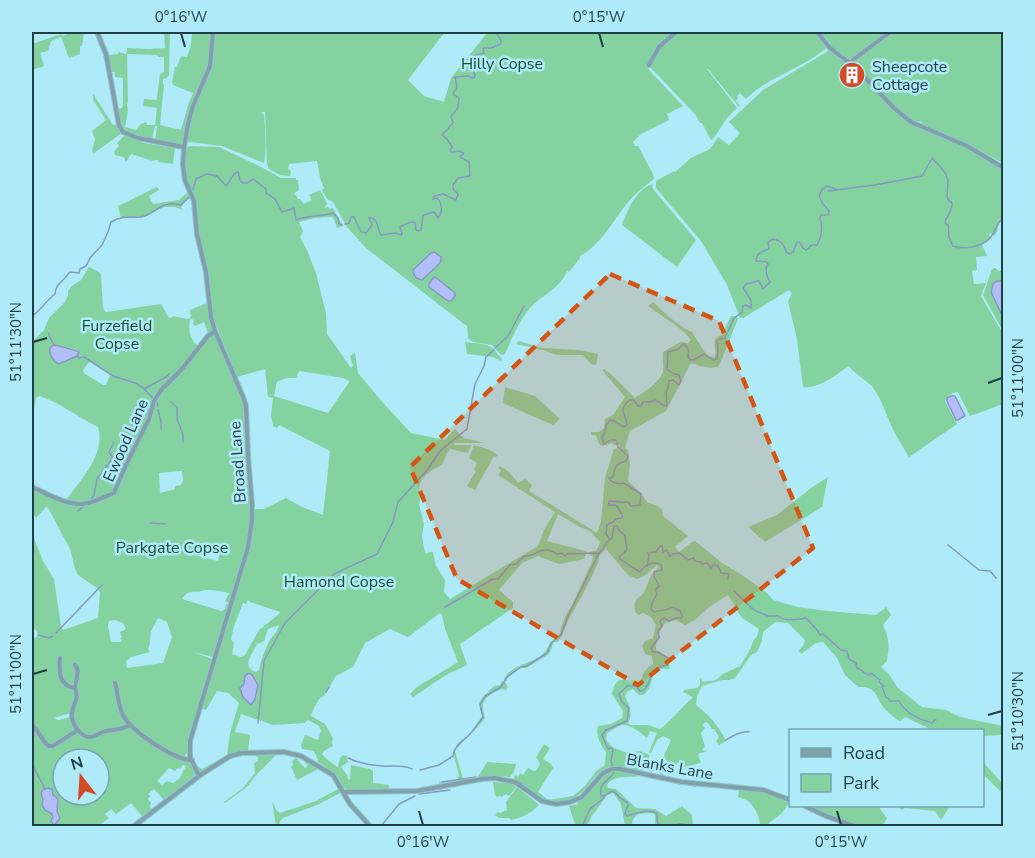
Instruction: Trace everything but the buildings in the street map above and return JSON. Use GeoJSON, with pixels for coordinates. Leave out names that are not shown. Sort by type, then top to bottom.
{"type":"FeatureCollection","features":[{"type":"Feature","properties":{"kind":"street"},"geometry":{"type":"LineString","coordinates":[[97,32],[106,54],[122,131],[131,136],[184,146]]}},
{"type":"Feature","properties":{"kind":"street","name":"Broad Lane"},"geometry":{"type":"LineString","coordinates":[[199,776],[192,760],[189,747],[190,738],[248,546],[252,520],[246,406],[215,331],[209,306],[206,272],[197,234],[195,207],[184,175],[184,146],[194,106],[210,66],[213,32]]}},
{"type":"Feature","properties":{"kind":"street"},"geometry":{"type":"LineString","coordinates":[[649,65],[660,47],[676,32]]}},
{"type":"Feature","properties":{"kind":"street"},"geometry":{"type":"LineString","coordinates":[[817,32],[830,48],[862,73],[894,108],[911,122],[967,146],[1004,168]]}},
{"type":"Feature","properties":{"kind":"street"},"geometry":{"type":"LineString","coordinates":[[849,63],[890,32]]}},
{"type":"Feature","properties":{"kind":"street","name":"Ewood Lane"},"geometry":{"type":"LineString","coordinates":[[32,487],[78,504],[114,493],[149,419],[155,400],[208,336],[215,331]]}},
{"type":"Feature","properties":{"kind":"street"},"geometry":{"type":"LineString","coordinates":[[60,658],[63,683],[67,687],[75,688]]}},
{"type":"Feature","properties":{"kind":"street"},"geometry":{"type":"LineString","coordinates":[[75,665],[78,671],[75,688],[78,698],[72,716],[78,730],[85,736],[93,736],[105,731],[122,730],[130,725]]}},
{"type":"Feature","properties":{"kind":"street"},"geometry":{"type":"LineString","coordinates":[[116,683],[121,710],[130,725],[163,749],[186,760],[192,760]]}},
{"type":"Feature","properties":{"kind":"street"},"geometry":{"type":"LineString","coordinates":[[33,728],[50,747],[78,730]]}},
{"type":"Feature","properties":{"kind":"street"},"geometry":{"type":"LineString","coordinates":[[134,826],[199,776],[238,753],[290,753],[304,757],[333,775],[352,808],[370,826]]}},
{"type":"Feature","properties":{"kind":"street","name":"Blanks Lane"},"geometry":{"type":"LineString","coordinates":[[343,792],[417,791],[494,778],[515,782],[542,801],[556,804],[582,797],[599,776],[614,769],[693,784],[763,790],[789,800]]}},
{"type":"Feature","properties":{"kind":"street"},"geometry":{"type":"LineString","coordinates":[[807,807],[854,826]]}},
{"type":"Feature","properties":{"kind":"highlighted area"},"geometry":{"type":"Polygon","coordinates":[[[610,274],[719,321],[813,548],[638,685],[457,579],[410,467],[610,274]]]}},
{"type":"Feature","properties":{"kind":"green space"},"geometry":{"type":"Polygon","coordinates":[[[72,32],[84,33],[80,54],[69,58],[61,37],[51,41],[48,51],[40,53],[44,66],[32,70],[32,44],[72,32]]]}},
{"type":"Feature","properties":{"kind":"green space","name":"Hilly Copse"},"geometry":{"type":"Polygon","coordinates":[[[164,32],[170,32],[169,75],[163,79],[160,125],[181,130],[193,93],[173,85],[172,82],[175,67],[181,56],[187,57],[192,34],[197,32],[445,32],[408,80],[424,96],[444,102],[451,78],[488,32],[674,32],[660,43],[647,66],[683,106],[667,114],[669,120],[641,134],[633,142],[635,146],[638,146],[654,179],[629,201],[601,239],[580,256],[557,286],[529,309],[505,354],[501,355],[492,345],[473,342],[468,338],[467,326],[366,248],[347,227],[333,202],[327,199],[322,190],[324,188],[317,161],[289,164],[290,176],[280,175],[269,169],[265,112],[261,112],[264,115],[264,163],[222,146],[189,142],[185,144],[185,131],[180,145],[155,141],[157,126],[155,126],[152,139],[128,132],[122,124],[118,109],[123,105],[123,78],[115,77],[115,72],[111,72],[108,55],[118,54],[118,52],[126,54],[127,48],[165,48],[164,32]],[[127,54],[128,110],[125,127],[136,130],[146,122],[147,125],[155,125],[157,108],[143,106],[144,99],[157,100],[160,74],[164,72],[164,57],[127,54]]]}},
{"type":"Feature","properties":{"kind":"green space"},"geometry":{"type":"Polygon","coordinates":[[[678,32],[816,32],[828,47],[808,61],[765,84],[746,99],[740,93],[736,101],[739,107],[707,69],[737,108],[711,140],[695,114],[650,67],[660,48],[678,32]]]}},
{"type":"Feature","properties":{"kind":"green space"},"geometry":{"type":"Polygon","coordinates":[[[820,32],[886,32],[849,60],[832,48],[831,43],[820,32]]]}},
{"type":"Feature","properties":{"kind":"green space"},"geometry":{"type":"Polygon","coordinates":[[[894,32],[1003,32],[1003,163],[968,144],[904,115],[854,64],[853,62],[894,32]]]}},
{"type":"Feature","properties":{"kind":"green space"},"geometry":{"type":"Polygon","coordinates":[[[830,50],[861,75],[902,118],[976,152],[1003,171],[1003,221],[999,223],[994,236],[990,233],[992,238],[982,245],[987,256],[976,257],[977,270],[972,271],[974,284],[986,283],[981,296],[1003,334],[1003,404],[970,416],[958,392],[953,393],[945,401],[957,424],[909,457],[872,386],[849,366],[821,384],[803,387],[797,339],[788,302],[792,293],[789,290],[740,318],[727,285],[701,241],[656,188],[656,181],[675,172],[691,158],[710,149],[718,137],[729,145],[740,133],[729,122],[763,90],[830,50]]]}},
{"type":"Feature","properties":{"kind":"green space"},"geometry":{"type":"Polygon","coordinates":[[[93,94],[113,125],[118,124],[122,133],[94,153],[92,151],[95,139],[92,131],[106,120],[93,100],[93,94]]]}},
{"type":"Feature","properties":{"kind":"green space"},"geometry":{"type":"Polygon","coordinates":[[[125,135],[144,143],[175,148],[173,164],[131,154],[126,162],[124,157],[115,155],[114,152],[119,146],[117,143],[125,135]]]}},
{"type":"Feature","properties":{"kind":"green space","name":"Hamond Copse"},"geometry":{"type":"Polygon","coordinates":[[[185,147],[219,147],[281,178],[296,178],[299,190],[294,193],[304,204],[312,200],[309,195],[320,190],[327,203],[325,208],[333,208],[343,226],[337,228],[333,217],[299,222],[303,231],[300,237],[316,273],[326,313],[327,334],[351,368],[353,366],[350,356],[355,353],[358,373],[411,433],[445,440],[455,429],[464,438],[485,443],[454,443],[454,445],[471,445],[468,453],[450,449],[442,465],[428,473],[421,481],[419,504],[424,524],[422,536],[425,553],[433,552],[436,566],[445,580],[444,592],[450,599],[538,546],[555,512],[498,475],[501,471],[498,468],[500,466],[509,472],[518,483],[525,479],[532,485],[529,491],[597,533],[601,522],[605,478],[614,449],[620,445],[612,443],[602,446],[596,435],[591,435],[591,432],[599,432],[604,428],[605,419],[613,415],[625,397],[602,370],[611,374],[635,398],[651,387],[661,376],[663,352],[680,342],[688,343],[691,340],[678,327],[648,306],[653,302],[669,317],[692,332],[704,351],[709,356],[715,357],[716,338],[723,335],[731,316],[736,316],[738,319],[719,366],[709,368],[691,363],[666,411],[630,431],[625,448],[628,450],[630,463],[628,481],[648,503],[662,509],[663,516],[688,536],[675,547],[679,552],[695,541],[722,563],[767,593],[773,600],[798,607],[876,615],[886,607],[891,615],[883,625],[888,639],[888,651],[887,661],[881,667],[898,688],[922,707],[946,710],[960,717],[1003,726],[1003,735],[984,736],[984,729],[930,729],[905,717],[900,721],[884,708],[872,690],[858,687],[845,675],[837,658],[823,642],[816,643],[801,654],[799,651],[805,640],[788,623],[775,622],[763,632],[757,652],[751,655],[735,678],[702,686],[696,705],[713,721],[726,741],[719,745],[716,741],[719,737],[714,729],[705,722],[703,725],[705,728],[701,733],[705,747],[702,750],[707,751],[698,754],[701,763],[684,767],[679,763],[675,764],[663,773],[664,776],[660,775],[668,764],[664,756],[671,740],[663,736],[657,740],[651,753],[649,752],[657,733],[650,731],[647,738],[631,727],[621,725],[607,733],[606,739],[614,748],[628,753],[639,751],[650,755],[643,771],[607,768],[574,798],[557,803],[543,800],[514,777],[516,775],[518,777],[520,773],[523,775],[528,768],[536,771],[540,764],[536,757],[544,744],[550,748],[543,759],[553,768],[538,792],[548,800],[573,796],[585,786],[596,771],[605,765],[606,752],[600,744],[598,726],[611,724],[622,718],[623,711],[612,694],[618,681],[626,680],[642,684],[644,672],[653,664],[652,656],[645,654],[642,646],[645,641],[653,638],[656,625],[651,617],[635,612],[635,607],[636,600],[643,593],[651,576],[658,568],[657,565],[646,575],[637,579],[628,575],[606,549],[599,556],[595,570],[562,635],[558,642],[554,642],[549,654],[526,668],[520,668],[507,678],[507,681],[504,679],[512,670],[539,657],[560,634],[561,627],[592,562],[593,556],[589,552],[597,550],[600,542],[590,531],[558,514],[547,541],[587,552],[584,559],[559,564],[538,556],[522,563],[499,590],[513,602],[513,608],[460,644],[467,665],[446,675],[413,697],[410,694],[417,687],[458,662],[440,613],[408,637],[390,629],[365,643],[353,667],[336,676],[324,696],[319,699],[311,716],[325,724],[333,738],[333,746],[322,754],[338,767],[340,758],[343,755],[347,756],[348,762],[341,767],[348,779],[350,780],[351,765],[370,769],[373,771],[373,783],[389,785],[389,790],[344,788],[337,776],[317,761],[314,751],[302,749],[301,745],[305,735],[318,740],[321,731],[319,726],[308,720],[304,723],[273,725],[241,714],[235,732],[250,735],[248,751],[229,755],[199,772],[197,766],[202,769],[227,755],[230,733],[239,703],[228,693],[217,691],[206,710],[201,708],[247,555],[252,535],[254,509],[264,509],[286,498],[323,515],[330,451],[279,425],[277,428],[273,426],[271,415],[273,398],[268,397],[265,369],[237,377],[213,317],[208,269],[199,233],[197,202],[186,179],[185,147]],[[299,371],[296,378],[286,378],[277,382],[274,396],[328,413],[350,381],[343,378],[299,371]],[[728,595],[709,607],[695,620],[685,625],[676,620],[665,623],[658,636],[656,650],[668,658],[670,669],[657,670],[648,690],[643,695],[639,695],[633,689],[628,691],[625,696],[630,710],[628,724],[648,725],[660,729],[693,697],[683,692],[684,690],[697,688],[700,678],[703,682],[716,680],[740,666],[759,629],[742,618],[728,595]],[[248,600],[246,604],[243,603],[231,639],[234,643],[232,654],[241,657],[245,655],[259,630],[280,612],[248,600]],[[279,625],[268,629],[264,641],[257,644],[248,664],[252,670],[256,672],[259,670],[270,640],[279,625]],[[251,673],[244,678],[244,684],[240,688],[248,703],[258,687],[251,673]]]}},
{"type":"Feature","properties":{"kind":"green space"},"geometry":{"type":"Polygon","coordinates":[[[652,184],[653,189],[696,240],[677,267],[622,225],[636,196],[652,184]]]}},
{"type":"Feature","properties":{"kind":"green space"},"geometry":{"type":"Polygon","coordinates":[[[157,187],[159,190],[149,196],[153,204],[179,200],[189,191],[192,198],[186,200],[181,207],[182,210],[165,207],[147,216],[121,218],[118,206],[157,187]]]}},
{"type":"Feature","properties":{"kind":"green space","name":"Furzefield Copse"},"geometry":{"type":"Polygon","coordinates":[[[89,267],[100,273],[103,307],[106,312],[161,304],[169,318],[175,316],[189,319],[192,315],[190,310],[207,303],[213,329],[208,333],[204,322],[195,326],[194,320],[190,319],[190,334],[198,346],[153,400],[148,420],[113,492],[96,499],[78,502],[66,500],[91,466],[100,437],[98,427],[39,396],[36,398],[32,421],[32,342],[44,330],[49,318],[64,303],[68,291],[81,280],[89,267]],[[54,345],[50,349],[53,360],[57,363],[79,354],[77,350],[54,345]],[[89,362],[83,370],[84,373],[106,385],[110,375],[89,362]]]}},
{"type":"Feature","properties":{"kind":"green space"},"geometry":{"type":"Polygon","coordinates":[[[992,269],[1003,271],[1003,282],[991,292],[1003,313],[1003,331],[983,295],[992,269]]]}},
{"type":"Feature","properties":{"kind":"green space","name":"Parkgate Copse"},"geometry":{"type":"Polygon","coordinates":[[[213,333],[245,411],[243,412],[246,422],[243,424],[246,425],[244,441],[246,447],[244,449],[247,455],[244,457],[247,458],[248,472],[245,473],[249,475],[251,519],[249,519],[246,547],[229,603],[225,601],[229,593],[213,590],[189,593],[182,599],[221,611],[225,609],[226,604],[229,605],[213,657],[193,652],[212,659],[190,734],[188,752],[182,759],[193,767],[195,775],[164,800],[154,789],[148,794],[152,809],[142,816],[131,803],[116,814],[111,809],[105,814],[109,818],[98,826],[55,826],[32,826],[32,730],[48,747],[55,746],[77,732],[90,737],[127,728],[126,726],[107,730],[89,736],[80,730],[73,718],[79,696],[76,687],[78,673],[77,667],[75,664],[77,673],[74,686],[68,686],[62,679],[61,659],[58,664],[60,678],[65,685],[74,690],[76,699],[70,713],[54,718],[59,720],[70,717],[76,729],[49,745],[32,724],[32,640],[39,635],[32,627],[32,533],[43,561],[54,579],[63,630],[98,618],[100,592],[78,575],[70,549],[47,506],[36,518],[32,511],[32,490],[48,498],[87,505],[113,495],[118,490],[123,474],[151,421],[156,400],[213,333]],[[182,471],[159,473],[160,493],[181,485],[182,471]],[[199,543],[198,556],[218,561],[222,544],[199,543]],[[158,618],[151,631],[148,649],[150,652],[131,657],[126,661],[127,668],[163,663],[172,637],[167,622],[158,618]],[[115,620],[109,621],[111,642],[121,642],[120,632],[126,629],[123,623],[115,620]],[[183,765],[175,771],[169,768],[157,781],[162,785],[167,781],[173,783],[179,779],[186,766],[183,765]]]}},
{"type":"Feature","properties":{"kind":"green space"},"geometry":{"type":"Polygon","coordinates":[[[519,341],[542,348],[578,350],[598,354],[596,365],[591,364],[583,355],[557,355],[516,344],[519,341]]]}},
{"type":"Feature","properties":{"kind":"green space"},"geometry":{"type":"Polygon","coordinates":[[[465,342],[488,346],[502,359],[501,361],[493,357],[467,354],[465,342]]]}},
{"type":"Feature","properties":{"kind":"green space"},"geometry":{"type":"Polygon","coordinates":[[[505,387],[535,396],[560,419],[553,425],[503,403],[505,387]]]}},
{"type":"Feature","properties":{"kind":"green space"},"geometry":{"type":"Polygon","coordinates":[[[474,445],[498,455],[494,456],[475,490],[467,486],[476,471],[474,469],[477,463],[469,458],[474,445]]]}},
{"type":"Feature","properties":{"kind":"green space"},"geometry":{"type":"Polygon","coordinates":[[[828,477],[822,507],[765,542],[748,527],[777,515],[828,477]]]}},
{"type":"Feature","properties":{"kind":"green space"},"geometry":{"type":"Polygon","coordinates":[[[502,681],[508,687],[505,691],[504,689],[498,691],[484,700],[485,718],[455,751],[463,779],[471,778],[470,780],[440,784],[439,781],[443,783],[457,780],[459,775],[453,752],[458,743],[470,734],[482,716],[479,703],[483,697],[502,681]]]}},
{"type":"Feature","properties":{"kind":"green space"},"geometry":{"type":"Polygon","coordinates":[[[255,754],[277,754],[247,787],[225,803],[242,789],[255,773],[254,763],[258,761],[258,757],[255,754]]]}},
{"type":"Feature","properties":{"kind":"green space"},"geometry":{"type":"Polygon","coordinates":[[[296,758],[305,768],[308,765],[304,760],[320,768],[297,780],[291,767],[292,761],[296,758]]]}},
{"type":"Feature","properties":{"kind":"green space"},"geometry":{"type":"Polygon","coordinates":[[[487,762],[516,765],[510,777],[478,777],[487,762]]]}},
{"type":"Feature","properties":{"kind":"green space"},"geometry":{"type":"Polygon","coordinates":[[[984,763],[1003,784],[1003,794],[984,775],[984,763]]]}},
{"type":"Feature","properties":{"kind":"green space"},"geometry":{"type":"Polygon","coordinates":[[[620,770],[642,774],[614,779],[607,785],[608,788],[616,789],[636,808],[655,809],[666,816],[682,806],[692,815],[693,826],[655,826],[655,815],[643,813],[634,818],[631,826],[625,826],[621,804],[613,793],[607,795],[587,826],[573,826],[575,824],[569,806],[578,804],[577,801],[588,793],[605,774],[620,770]]]}},
{"type":"Feature","properties":{"kind":"green space"},"geometry":{"type":"Polygon","coordinates":[[[493,782],[517,786],[509,796],[506,794],[497,797],[493,782]]]}},
{"type":"Feature","properties":{"kind":"green space"},"geometry":{"type":"Polygon","coordinates":[[[517,787],[539,805],[530,813],[519,818],[511,820],[499,818],[495,815],[507,810],[506,802],[517,787]]]}},
{"type":"Feature","properties":{"kind":"green space"},"geometry":{"type":"Polygon","coordinates":[[[340,788],[342,792],[283,818],[279,826],[276,826],[272,801],[280,813],[316,801],[340,788]]]}},
{"type":"Feature","properties":{"kind":"green space"},"geometry":{"type":"Polygon","coordinates":[[[739,790],[765,792],[789,802],[782,813],[769,823],[769,826],[760,826],[753,806],[738,797],[739,790]]]}},
{"type":"Feature","properties":{"kind":"green space"},"geometry":{"type":"Polygon","coordinates":[[[812,807],[879,807],[887,818],[882,826],[859,826],[812,807]]]}},
{"type":"Feature","properties":{"kind":"green space"},"geometry":{"type":"Polygon","coordinates":[[[949,807],[941,820],[935,811],[899,808],[949,807]]]}},
{"type":"Feature","properties":{"kind":"water"},"geometry":{"type":"Polygon","coordinates":[[[434,252],[441,257],[440,263],[422,280],[416,278],[413,270],[434,252]]]}},
{"type":"Feature","properties":{"kind":"water"},"geometry":{"type":"Polygon","coordinates":[[[435,277],[455,293],[451,301],[429,287],[435,277]]]}},
{"type":"Feature","properties":{"kind":"water"},"geometry":{"type":"Polygon","coordinates":[[[997,281],[1003,283],[1003,313],[991,292],[993,284],[997,281]]]}},
{"type":"Feature","properties":{"kind":"water"},"geometry":{"type":"Polygon","coordinates":[[[54,345],[79,352],[77,356],[59,364],[50,353],[50,348],[54,345]]]}},
{"type":"Feature","properties":{"kind":"water"},"geometry":{"type":"Polygon","coordinates":[[[955,396],[965,416],[958,420],[947,401],[947,398],[955,396]]]}},
{"type":"Feature","properties":{"kind":"water"},"geometry":{"type":"Polygon","coordinates":[[[249,673],[258,685],[251,705],[243,697],[240,688],[244,684],[245,676],[249,673]]]}},
{"type":"Feature","properties":{"kind":"water"},"geometry":{"type":"Polygon","coordinates":[[[51,789],[51,807],[57,807],[60,818],[54,826],[51,821],[52,814],[42,805],[43,790],[51,789]]]}},
{"type":"Feature","properties":{"kind":"waterway"},"geometry":{"type":"LineString","coordinates":[[345,224],[349,223],[351,217],[354,217],[361,232],[366,233],[372,225],[369,218],[372,218],[381,235],[395,233],[401,235],[400,227],[408,223],[415,223],[416,230],[421,230],[424,215],[434,212],[438,218],[440,216],[441,205],[437,198],[433,199],[434,196],[443,194],[456,200],[458,194],[453,189],[453,185],[458,178],[470,176],[469,162],[460,157],[464,153],[450,151],[452,147],[442,135],[453,123],[451,116],[458,108],[459,98],[453,94],[457,87],[455,77],[474,78],[470,63],[472,58],[484,53],[484,48],[501,44],[498,33],[515,32]]}},
{"type":"Feature","properties":{"kind":"waterway"},"geometry":{"type":"LineString","coordinates":[[828,191],[922,176],[932,158],[944,172],[948,181],[947,195],[952,203],[945,223],[948,225],[949,237],[953,246],[967,248],[982,244],[990,238],[1004,218]]}},
{"type":"Feature","properties":{"kind":"waterway"},"geometry":{"type":"LineString","coordinates":[[192,192],[196,179],[207,174],[217,176],[226,186],[238,172],[243,183],[248,183],[253,179],[266,189],[266,193],[275,199],[282,212],[294,208],[296,220],[333,213],[342,225]]}},
{"type":"Feature","properties":{"kind":"waterway"},"geometry":{"type":"LineString","coordinates":[[610,540],[606,534],[607,525],[622,518],[622,514],[616,505],[609,505],[609,501],[628,502],[631,506],[640,505],[641,494],[624,483],[610,480],[617,466],[626,461],[628,456],[618,447],[616,440],[610,440],[604,444],[602,438],[606,425],[610,420],[624,427],[627,425],[623,409],[630,400],[634,400],[638,406],[641,406],[643,402],[656,400],[667,406],[666,392],[669,381],[673,380],[679,385],[681,381],[679,375],[667,369],[668,352],[679,349],[683,344],[687,348],[690,360],[704,354],[713,360],[717,359],[717,341],[725,338],[733,319],[742,312],[743,306],[751,308],[751,300],[743,288],[746,284],[759,281],[763,289],[770,282],[766,271],[768,264],[756,261],[757,256],[769,249],[768,242],[773,239],[782,243],[786,252],[790,254],[797,242],[806,250],[812,245],[817,245],[822,232],[821,215],[828,215],[829,211],[820,198],[820,192],[827,186],[838,190]]}},
{"type":"Feature","properties":{"kind":"waterway"},"geometry":{"type":"LineString","coordinates":[[32,316],[55,294],[58,285],[70,272],[79,273],[80,269],[86,266],[102,245],[111,222],[125,217],[145,216],[165,205],[181,205],[190,196]]}},
{"type":"Feature","properties":{"kind":"waterway"},"geometry":{"type":"LineString","coordinates":[[495,348],[508,336],[524,306]]}},
{"type":"Feature","properties":{"kind":"waterway"},"geometry":{"type":"LineString","coordinates":[[49,333],[54,345]]}},
{"type":"Feature","properties":{"kind":"waterway"},"geometry":{"type":"LineString","coordinates":[[258,723],[264,661],[285,623],[334,574],[377,554],[393,522],[398,502],[428,469],[441,450],[467,429],[475,384],[486,357],[494,350]]}},
{"type":"Feature","properties":{"kind":"waterway"},"geometry":{"type":"LineString","coordinates":[[77,356],[84,357],[113,376],[142,387],[157,402],[158,407]]}},
{"type":"Feature","properties":{"kind":"waterway"},"geometry":{"type":"LineString","coordinates":[[144,389],[169,374]]}},
{"type":"Feature","properties":{"kind":"waterway"},"geometry":{"type":"LineString","coordinates":[[171,402],[177,407],[177,419],[183,434],[183,442]]}},
{"type":"Feature","properties":{"kind":"waterway"},"geometry":{"type":"LineString","coordinates":[[158,410],[161,429]]}},
{"type":"Feature","properties":{"kind":"waterway"},"geometry":{"type":"LineString","coordinates":[[91,500],[97,479],[113,458],[109,452],[114,442]]}},
{"type":"Feature","properties":{"kind":"waterway"},"geometry":{"type":"LineString","coordinates":[[78,511],[84,506]]}},
{"type":"Feature","properties":{"kind":"waterway"},"geometry":{"type":"LineString","coordinates":[[150,523],[165,524]]}},
{"type":"Feature","properties":{"kind":"waterway"},"geometry":{"type":"LineString","coordinates":[[420,770],[439,765],[453,756],[457,746],[483,717],[480,705],[485,696],[501,687],[507,677],[521,667],[527,666],[547,653],[552,642],[561,635],[599,553],[612,538],[614,526],[617,526],[625,536],[627,548],[619,557],[620,559],[640,572],[649,564],[661,565],[662,570],[654,572],[659,586],[656,589],[657,594],[651,609],[654,612],[673,607],[680,611],[682,616],[669,621],[664,618],[660,621],[662,626],[658,631],[659,638],[651,648],[653,652],[658,652],[668,658],[667,665],[653,672],[644,690],[640,691],[636,686],[627,686],[619,694],[622,702],[629,708],[627,721],[606,730],[602,735],[608,749],[613,750],[611,761],[614,771]]}},
{"type":"Feature","properties":{"kind":"waterway"},"geometry":{"type":"LineString","coordinates":[[948,545],[979,570],[990,571],[996,578]]}},
{"type":"Feature","properties":{"kind":"waterway"},"geometry":{"type":"LineString","coordinates":[[647,566],[648,553],[656,552],[662,546],[663,552],[667,550],[670,557],[680,553],[688,560],[694,558],[702,564],[707,563],[711,568],[713,565],[718,566],[721,573],[729,574],[728,579]]}},
{"type":"Feature","properties":{"kind":"waterway"},"geometry":{"type":"LineString","coordinates":[[445,607],[493,579],[498,579],[510,565],[516,564],[524,556],[543,550],[562,553],[565,556],[567,554],[599,553]]}},
{"type":"Feature","properties":{"kind":"waterway"},"geometry":{"type":"LineString","coordinates":[[56,633],[102,585]]}},
{"type":"Feature","properties":{"kind":"waterway"},"geometry":{"type":"LineString","coordinates":[[734,591],[754,610],[768,616],[791,620],[806,618],[820,635],[823,634],[841,650],[847,651],[849,659],[856,663],[857,668],[866,674],[871,673],[880,680],[886,697],[890,701],[899,701],[909,712],[923,720],[932,723],[936,720]]}},
{"type":"Feature","properties":{"kind":"waterway"},"geometry":{"type":"LineString","coordinates":[[38,635],[49,638],[53,636]]}},
{"type":"Feature","properties":{"kind":"waterway"},"geometry":{"type":"LineString","coordinates":[[326,692],[329,687]]}},
{"type":"Feature","properties":{"kind":"waterway"},"geometry":{"type":"LineString","coordinates":[[726,740],[740,733],[749,732]]}},
{"type":"Feature","properties":{"kind":"waterway"},"geometry":{"type":"LineString","coordinates":[[348,758],[369,764],[412,769]]}},
{"type":"Feature","properties":{"kind":"waterway"},"geometry":{"type":"LineString","coordinates":[[32,764],[45,789]]}},
{"type":"Feature","properties":{"kind":"waterway"},"geometry":{"type":"LineString","coordinates":[[603,796],[601,796],[601,788],[614,772]]}},
{"type":"Feature","properties":{"kind":"waterway"},"geometry":{"type":"LineString","coordinates":[[442,782],[476,777]]}},
{"type":"Feature","properties":{"kind":"waterway"},"geometry":{"type":"LineString","coordinates":[[658,779],[695,786]]}},
{"type":"Feature","properties":{"kind":"waterway"},"geometry":{"type":"LineString","coordinates":[[419,794],[450,790]]}},
{"type":"Feature","properties":{"kind":"waterway"},"geometry":{"type":"LineString","coordinates":[[582,826],[590,809],[612,791],[627,802],[625,813],[627,816],[649,811],[657,813],[658,823],[663,826]]}},
{"type":"Feature","properties":{"kind":"waterway"},"geometry":{"type":"LineString","coordinates":[[381,826],[399,804],[415,796]]}},
{"type":"Feature","properties":{"kind":"waterway"},"geometry":{"type":"LineString","coordinates":[[673,826],[679,824],[684,826]]}},
{"type":"Feature","properties":{"kind":"place","name":"Sheepcote Cottage"},"geometry":{"type":"Point","coordinates":[852,75]}}]}
